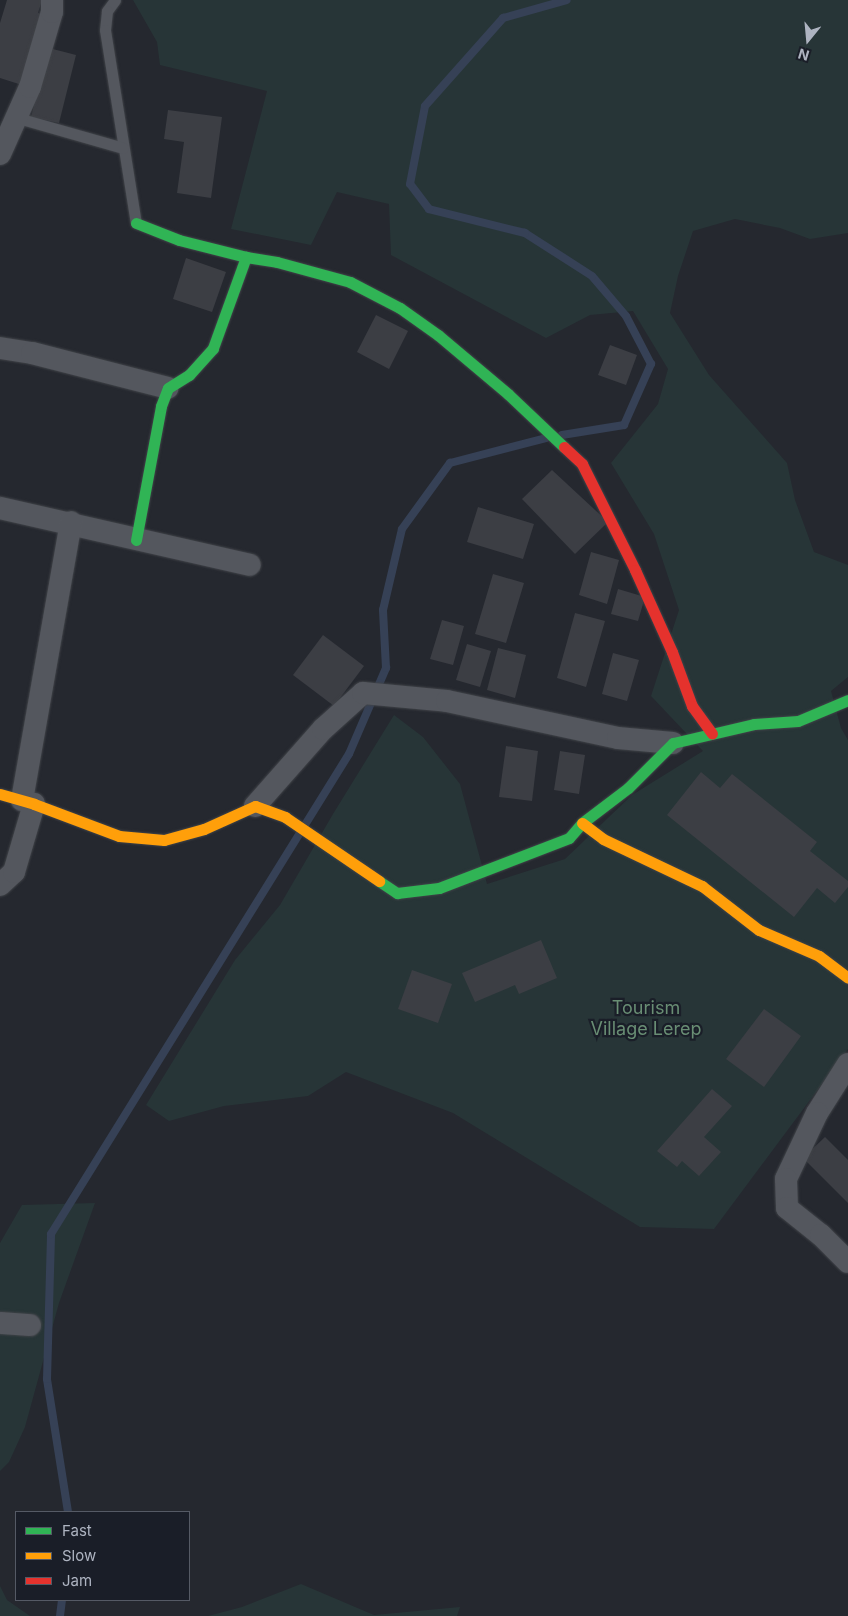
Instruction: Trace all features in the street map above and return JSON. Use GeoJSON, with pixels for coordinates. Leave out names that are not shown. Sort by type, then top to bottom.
{"type":"FeatureCollection","features":[{"type":"Feature","properties":{"kind":"street"},"geometry":{"type":"LineString","coordinates":[[0,154],[18,118],[33,78],[52,12],[52,0]]}},
{"type":"Feature","properties":{"kind":"street"},"geometry":{"type":"LineString","coordinates":[[136,224],[179,240],[246,257],[277,262],[350,282],[400,308],[438,335],[540,423],[582,464],[635,570],[672,652],[692,706],[712,734]]}},
{"type":"Feature","properties":{"kind":"street"},"geometry":{"type":"LineString","coordinates":[[136,540],[161,406],[168,388],[189,375],[202,363],[213,348],[246,257]]}},
{"type":"Feature","properties":{"kind":"street"},"geometry":{"type":"LineString","coordinates":[[0,348],[32,353],[168,388]]}},
{"type":"Feature","properties":{"kind":"street"},"geometry":{"type":"LineString","coordinates":[[0,508],[71,522],[136,540],[250,565]]}},
{"type":"Feature","properties":{"kind":"street"},"geometry":{"type":"LineString","coordinates":[[0,885],[14,872],[28,802],[71,522]]}},
{"type":"Feature","properties":{"kind":"street"},"geometry":{"type":"LineString","coordinates":[[0,794],[28,802],[119,836],[164,840],[204,829],[255,806],[323,729],[363,693],[386,697],[447,701],[618,738],[673,743],[754,724],[798,721],[848,700]]}},
{"type":"Feature","properties":{"kind":"street"},"geometry":{"type":"LineString","coordinates":[[255,806],[285,817],[397,893],[439,888],[569,838],[582,823],[628,788],[673,743]]}},
{"type":"Feature","properties":{"kind":"street"},"geometry":{"type":"LineString","coordinates":[[582,823],[603,839],[702,886],[759,930],[819,956],[848,978]]}},
{"type":"Feature","properties":{"kind":"street"},"geometry":{"type":"LineString","coordinates":[[848,1064],[817,1113],[786,1180],[787,1208],[821,1235],[848,1262]]}},
{"type":"Feature","properties":{"kind":"street"},"geometry":{"type":"LineString","coordinates":[[0,1322],[30,1325]]}},
{"type":"Feature","properties":{"kind":"lane"},"geometry":{"type":"LineString","coordinates":[[114,0],[107,11],[105,30],[122,148],[136,224]]}},
{"type":"Feature","properties":{"kind":"lane"},"geometry":{"type":"LineString","coordinates":[[18,118],[122,148]]}},
{"type":"Feature","properties":{"kind":"green space","name":"Tourism Village Lerep"},"geometry":{"type":"Polygon","coordinates":[[[133,0],[848,0],[848,233],[810,239],[780,228],[735,219],[693,231],[678,276],[670,313],[709,375],[787,463],[795,500],[814,552],[848,565],[848,677],[831,691],[841,728],[848,740],[848,1049],[714,1229],[640,1227],[453,1113],[346,1072],[308,1096],[224,1106],[169,1121],[146,1105],[235,960],[280,905],[394,715],[423,737],[460,784],[487,884],[565,859],[632,795],[703,751],[651,696],[679,610],[654,534],[611,463],[658,404],[668,369],[633,311],[590,315],[546,338],[391,255],[389,204],[337,192],[311,245],[231,229],[267,91],[160,65],[157,42],[133,0]]]}},
{"type":"Feature","properties":{"kind":"green space"},"geometry":{"type":"Polygon","coordinates":[[[95,1203],[59,1303],[25,1427],[9,1462],[0,1471],[0,1243],[22,1205],[95,1203]]]}},
{"type":"Feature","properties":{"kind":"green space"},"geometry":{"type":"Polygon","coordinates":[[[301,1584],[374,1615],[460,1607],[457,1616],[208,1616],[242,1607],[301,1584]]]}},
{"type":"Feature","properties":{"kind":"green space"},"geometry":{"type":"Polygon","coordinates":[[[0,1586],[7,1600],[30,1616],[0,1616],[0,1586]]]}},
{"type":"Feature","properties":{"kind":"building"},"geometry":{"type":"Polygon","coordinates":[[[7,0],[42,0],[38,13],[47,15],[25,86],[0,78],[0,23],[7,0]]]}},
{"type":"Feature","properties":{"kind":"building"},"geometry":{"type":"Polygon","coordinates":[[[49,48],[76,55],[59,123],[31,117],[49,48]]]}},
{"type":"Feature","properties":{"kind":"building"},"geometry":{"type":"Polygon","coordinates":[[[168,110],[222,117],[211,198],[177,193],[184,142],[164,139],[168,110]]]}},
{"type":"Feature","properties":{"kind":"building"},"geometry":{"type":"Polygon","coordinates":[[[186,258],[226,272],[212,312],[173,299],[186,258]]]}},
{"type":"Feature","properties":{"kind":"building"},"geometry":{"type":"Polygon","coordinates":[[[376,315],[408,331],[389,369],[357,352],[376,315]]]}},
{"type":"Feature","properties":{"kind":"building"},"geometry":{"type":"Polygon","coordinates":[[[610,345],[637,355],[626,385],[598,375],[610,345]]]}},
{"type":"Feature","properties":{"kind":"building"},"geometry":{"type":"Polygon","coordinates":[[[552,470],[608,522],[575,554],[522,499],[552,470]]]}},
{"type":"Feature","properties":{"kind":"building"},"geometry":{"type":"Polygon","coordinates":[[[478,507],[534,524],[523,559],[467,542],[478,507]]]}},
{"type":"Feature","properties":{"kind":"building"},"geometry":{"type":"Polygon","coordinates":[[[591,552],[619,560],[607,604],[579,595],[591,552]]]}},
{"type":"Feature","properties":{"kind":"building"},"geometry":{"type":"Polygon","coordinates":[[[493,574],[524,583],[506,643],[475,634],[493,574]]]}},
{"type":"Feature","properties":{"kind":"building"},"geometry":{"type":"Polygon","coordinates":[[[618,589],[645,597],[638,621],[611,614],[618,589]]]}},
{"type":"Feature","properties":{"kind":"building"},"geometry":{"type":"Polygon","coordinates":[[[575,613],[605,621],[586,687],[557,678],[575,613]]]}},
{"type":"Feature","properties":{"kind":"building"},"geometry":{"type":"Polygon","coordinates":[[[442,620],[464,626],[453,665],[430,659],[442,620]]]}},
{"type":"Feature","properties":{"kind":"building"},"geometry":{"type":"Polygon","coordinates":[[[323,635],[364,666],[334,706],[293,675],[323,635]]]}},
{"type":"Feature","properties":{"kind":"building"},"geometry":{"type":"Polygon","coordinates":[[[467,644],[491,651],[480,687],[456,680],[467,644]]]}},
{"type":"Feature","properties":{"kind":"building"},"geometry":{"type":"Polygon","coordinates":[[[498,648],[526,655],[515,698],[487,690],[498,648]]]}},
{"type":"Feature","properties":{"kind":"building"},"geometry":{"type":"Polygon","coordinates":[[[613,653],[639,660],[627,701],[602,694],[613,653]]]}},
{"type":"Feature","properties":{"kind":"building"},"geometry":{"type":"Polygon","coordinates":[[[506,746],[538,751],[532,801],[499,797],[506,746]]]}},
{"type":"Feature","properties":{"kind":"building"},"geometry":{"type":"Polygon","coordinates":[[[560,751],[585,755],[579,794],[554,790],[560,751]]]}},
{"type":"Feature","properties":{"kind":"building"},"geometry":{"type":"Polygon","coordinates":[[[701,772],[720,788],[732,774],[817,842],[810,851],[848,881],[848,887],[835,903],[817,888],[794,917],[667,815],[701,772]]]}},
{"type":"Feature","properties":{"kind":"building"},"geometry":{"type":"Polygon","coordinates":[[[541,940],[557,978],[519,994],[515,985],[475,1002],[462,973],[541,940]]]}},
{"type":"Feature","properties":{"kind":"building"},"geometry":{"type":"Polygon","coordinates":[[[412,970],[452,984],[438,1023],[398,1009],[412,970]]]}},
{"type":"Feature","properties":{"kind":"building"},"geometry":{"type":"Polygon","coordinates":[[[764,1009],[801,1036],[764,1087],[726,1059],[764,1009]]]}},
{"type":"Feature","properties":{"kind":"building"},"geometry":{"type":"Polygon","coordinates":[[[712,1089],[732,1106],[704,1137],[721,1152],[699,1176],[682,1161],[677,1167],[657,1151],[712,1089]]]}},
{"type":"Feature","properties":{"kind":"building"},"geometry":{"type":"Polygon","coordinates":[[[825,1137],[848,1160],[848,1203],[803,1158],[825,1137]]]}},
{"type":"Feature","properties":{"kind":"waterway"},"geometry":{"type":"LineString","coordinates":[[562,435],[624,425],[651,364],[626,316],[592,276],[525,233],[429,209],[410,184],[425,106],[503,18],[567,0]]}},
{"type":"Feature","properties":{"kind":"waterway"},"geometry":{"type":"LineString","coordinates":[[68,1511],[47,1379],[51,1234],[349,754],[386,668],[383,610],[402,529],[450,463],[546,438]]}},
{"type":"Feature","properties":{"kind":"waterway"},"geometry":{"type":"LineString","coordinates":[[60,1616],[62,1601]]}},
{"type":"Feature","properties":{"kind":"traffic: fast"},"geometry":{"type":"LineString","coordinates":[[136,223],[179,240],[246,257],[277,262],[350,282],[400,308],[438,335],[508,394],[564,447]]}},
{"type":"Feature","properties":{"kind":"traffic: fast"},"geometry":{"type":"LineString","coordinates":[[136,540],[161,406],[168,388],[189,375],[213,348],[246,257]]}},
{"type":"Feature","properties":{"kind":"traffic: fast"},"geometry":{"type":"LineString","coordinates":[[379,881],[397,893],[439,888],[569,838],[582,823],[628,788],[673,743],[754,724],[798,721],[848,700]]}},
{"type":"Feature","properties":{"kind":"traffic: slow"},"geometry":{"type":"LineString","coordinates":[[0,794],[34,804],[119,836],[164,840],[204,829],[255,806],[285,817],[379,881]]}},
{"type":"Feature","properties":{"kind":"traffic: slow"},"geometry":{"type":"LineString","coordinates":[[582,823],[603,839],[702,886],[759,930],[819,956],[848,978]]}},
{"type":"Feature","properties":{"kind":"traffic: jam"},"geometry":{"type":"LineString","coordinates":[[564,447],[582,464],[635,570],[672,652],[692,706],[712,734]]}}]}
